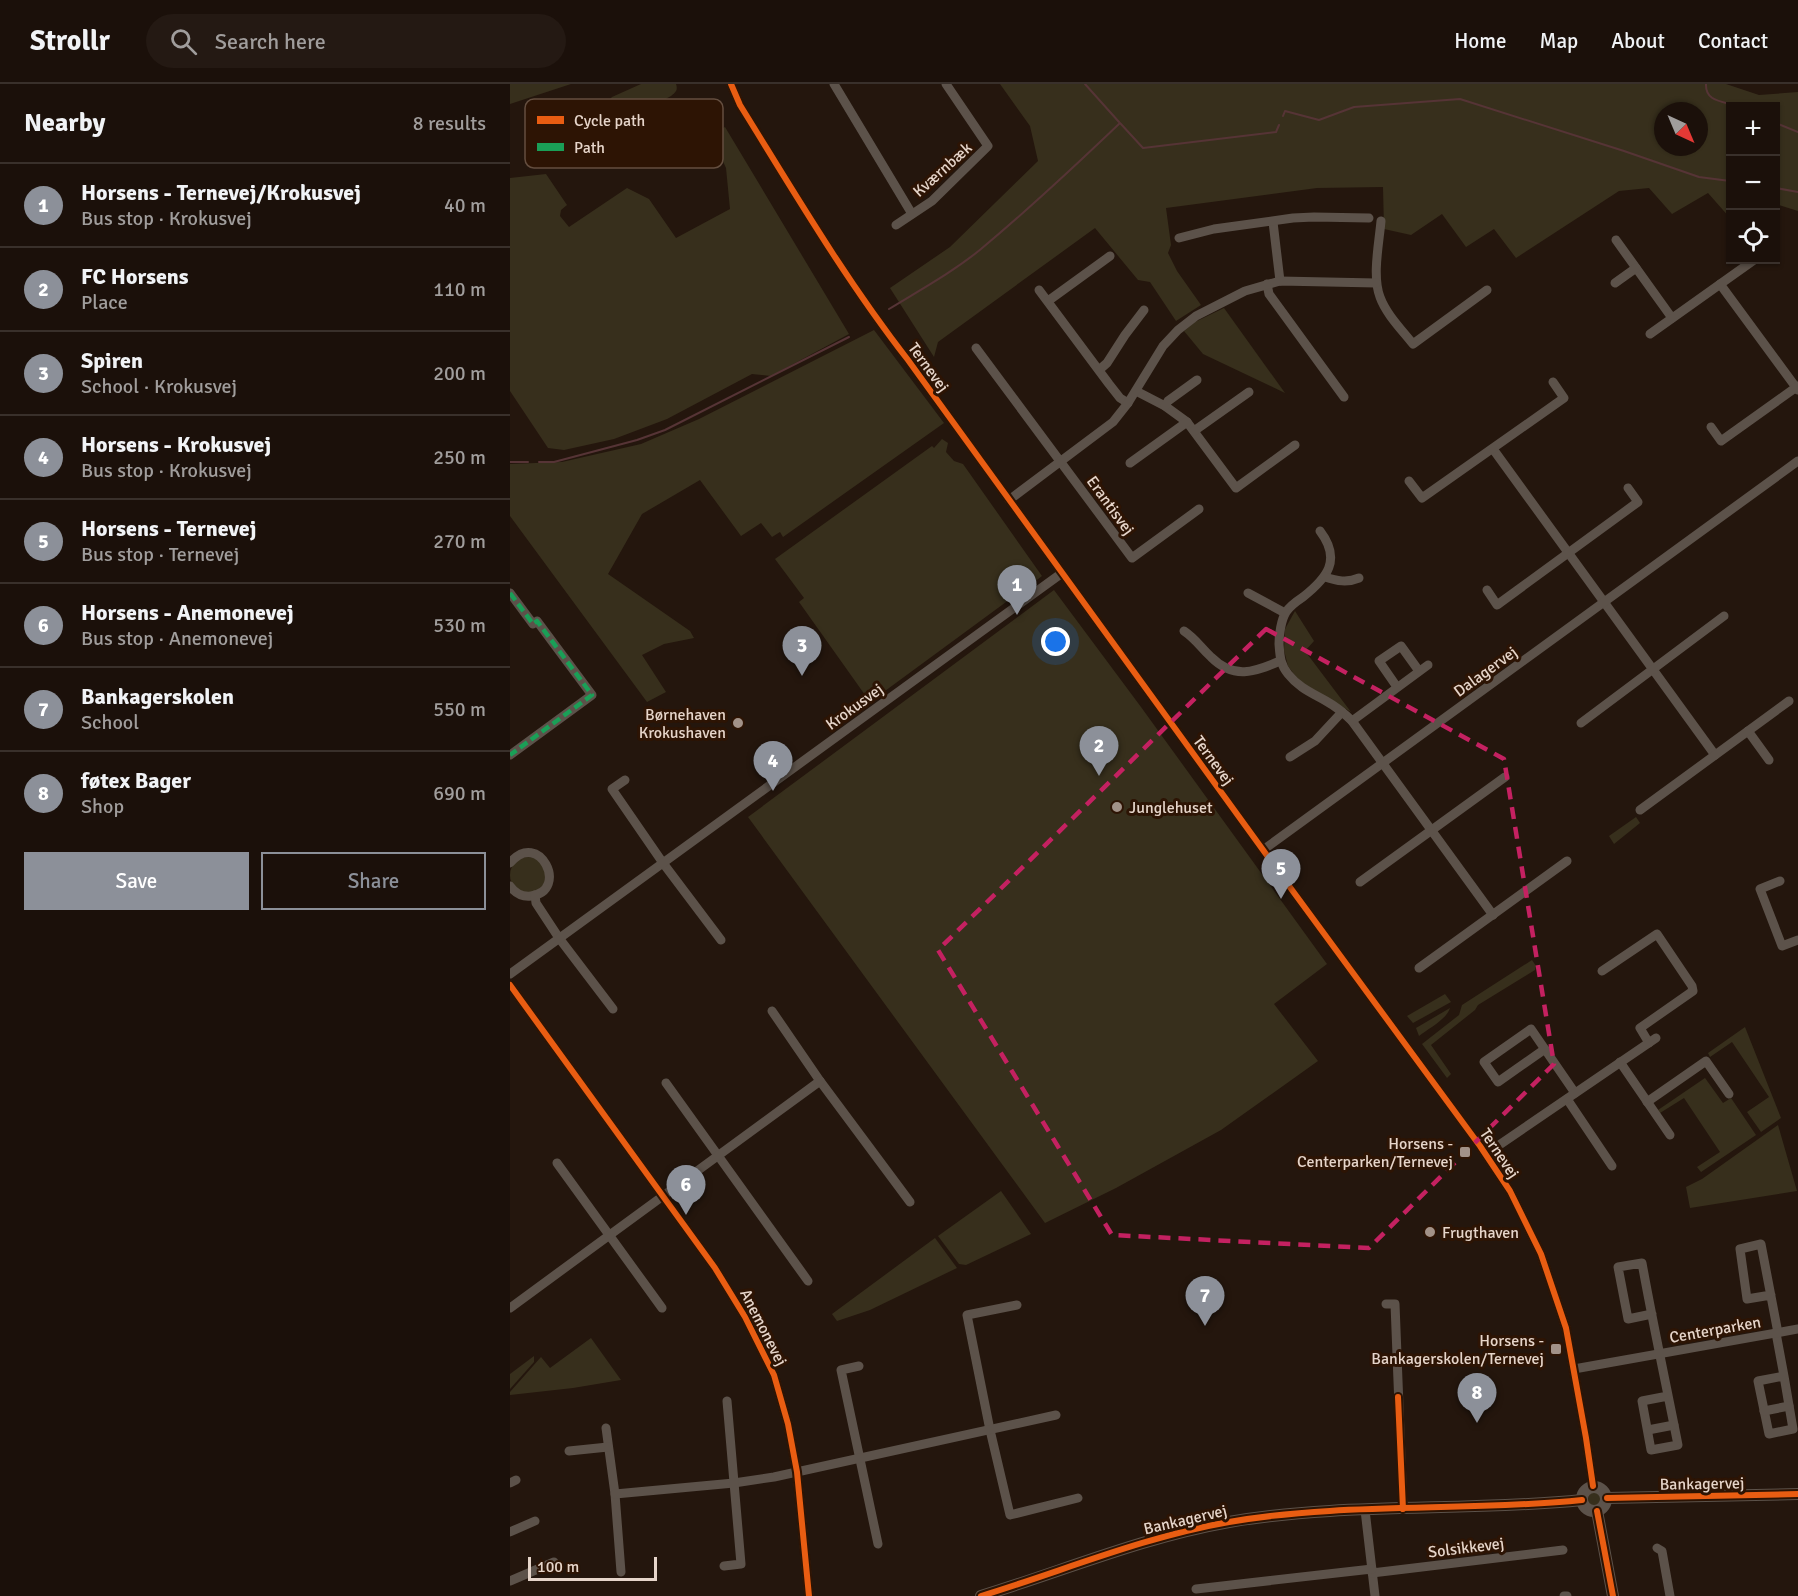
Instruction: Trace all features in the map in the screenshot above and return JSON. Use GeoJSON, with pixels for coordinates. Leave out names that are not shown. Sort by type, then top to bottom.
{"type":"FeatureCollection","features":[{"type":"Feature","properties":{"kind":"street","name":"Ternevej"},"geometry":{"type":"LineString","coordinates":[[731,84],[740,105],[830,252],[878,321],[1486,1154],[1515,1201],[1541,1254],[1566,1328],[1593,1486]]}},
{"type":"Feature","properties":{"kind":"street","name":"Kværnbæk"},"geometry":{"type":"LineString","coordinates":[[834,84],[912,214]]}},
{"type":"Feature","properties":{"kind":"street","name":"Kværnbæk"},"geometry":{"type":"LineString","coordinates":[[896,225],[932,201],[988,146],[946,84]]}},
{"type":"Feature","properties":{"kind":"street"},"geometry":{"type":"LineString","coordinates":[[1179,238],[1214,229],[1314,217],[1369,218]]}},
{"type":"Feature","properties":{"kind":"street"},"geometry":{"type":"LineString","coordinates":[[1381,221],[1376,283],[1382,303],[1413,344],[1487,290]]}},
{"type":"Feature","properties":{"kind":"street"},"geometry":{"type":"LineString","coordinates":[[1273,222],[1280,281]]}},
{"type":"Feature","properties":{"kind":"street"},"geometry":{"type":"LineString","coordinates":[[1616,240],[1672,318]]}},
{"type":"Feature","properties":{"kind":"street"},"geometry":{"type":"LineString","coordinates":[[1048,301],[1110,256]]}},
{"type":"Feature","properties":{"kind":"street"},"geometry":{"type":"LineString","coordinates":[[1650,334],[1748,264]]}},
{"type":"Feature","properties":{"kind":"street"},"geometry":{"type":"LineString","coordinates":[[1615,283],[1636,268]]}},
{"type":"Feature","properties":{"kind":"street"},"geometry":{"type":"LineString","coordinates":[[1009,500],[1113,422],[1136,391],[1157,355],[1178,330],[1196,316],[1245,291],[1280,281],[1376,283]]}},
{"type":"Feature","properties":{"kind":"street"},"geometry":{"type":"LineString","coordinates":[[1267,284],[1269,294],[1344,397]]}},
{"type":"Feature","properties":{"kind":"street"},"geometry":{"type":"LineString","coordinates":[[1711,427],[1721,441],[1797,388],[1720,284]]}},
{"type":"Feature","properties":{"kind":"street"},"geometry":{"type":"LineString","coordinates":[[1039,290],[1120,398],[1128,403]]}},
{"type":"Feature","properties":{"kind":"street"},"geometry":{"type":"LineString","coordinates":[[1099,370],[1107,363],[1144,310]]}},
{"type":"Feature","properties":{"kind":"street","name":"Erantisvej"},"geometry":{"type":"LineString","coordinates":[[976,348],[1132,558],[1198,509]]}},
{"type":"Feature","properties":{"kind":"street"},"geometry":{"type":"LineString","coordinates":[[1165,406],[1168,401],[1197,380]]}},
{"type":"Feature","properties":{"kind":"street"},"geometry":{"type":"LineString","coordinates":[[1409,481],[1422,498],[1564,398],[1553,382]]}},
{"type":"Feature","properties":{"kind":"street"},"geometry":{"type":"LineString","coordinates":[[1136,391],[1165,406],[1186,422],[1236,488],[1295,445]]}},
{"type":"Feature","properties":{"kind":"street"},"geometry":{"type":"LineString","coordinates":[[1194,431],[1249,392]]}},
{"type":"Feature","properties":{"kind":"street"},"geometry":{"type":"LineString","coordinates":[[1130,463],[1186,422]]}},
{"type":"Feature","properties":{"kind":"street"},"geometry":{"type":"LineString","coordinates":[[1493,449],[1715,755]]}},
{"type":"Feature","properties":{"kind":"street","name":"Dalagervej"},"geometry":{"type":"LineString","coordinates":[[1263,850],[1798,461]]}},
{"type":"Feature","properties":{"kind":"street"},"geometry":{"type":"LineString","coordinates":[[1487,590],[1497,605],[1638,502],[1628,488]]}},
{"type":"Feature","properties":{"kind":"street"},"geometry":{"type":"LineString","coordinates":[[1320,531],[1327,540],[1331,552],[1330,565],[1325,577],[1285,613],[1279,638],[1280,661],[1299,686],[1342,712],[1352,721],[1493,915]]}},
{"type":"Feature","properties":{"kind":"street","name":"Krokusvej"},"geometry":{"type":"LineString","coordinates":[[510,974],[1062,573]]}},
{"type":"Feature","properties":{"kind":"street"},"geometry":{"type":"LineString","coordinates":[[1325,577],[1345,581],[1359,578]]}},
{"type":"Feature","properties":{"kind":"street"},"geometry":{"type":"LineString","coordinates":[[510,593],[533,624],[537,621],[592,695],[510,755]]}},
{"type":"Feature","properties":{"kind":"street"},"geometry":{"type":"LineString","coordinates":[[1248,593],[1285,613]]}},
{"type":"Feature","properties":{"kind":"street"},"geometry":{"type":"LineString","coordinates":[[1581,723],[1724,616]]}},
{"type":"Feature","properties":{"kind":"street"},"geometry":{"type":"LineString","coordinates":[[1184,631],[1196,639],[1210,656],[1230,670],[1256,671],[1280,661]]}},
{"type":"Feature","properties":{"kind":"street"},"geometry":{"type":"LineString","coordinates":[[1397,687],[1379,662],[1401,646],[1419,671]]}},
{"type":"Feature","properties":{"kind":"street"},"geometry":{"type":"LineString","coordinates":[[1352,721],[1428,664]]}},
{"type":"Feature","properties":{"kind":"street"},"geometry":{"type":"LineString","coordinates":[[1640,810],[1789,701]]}},
{"type":"Feature","properties":{"kind":"street"},"geometry":{"type":"LineString","coordinates":[[1290,757],[1315,741],[1342,712]]}},
{"type":"Feature","properties":{"kind":"street"},"geometry":{"type":"LineString","coordinates":[[1748,731],[1769,760]]}},
{"type":"Feature","properties":{"kind":"street"},"geometry":{"type":"LineString","coordinates":[[1360,882],[1505,777]]}},
{"type":"Feature","properties":{"kind":"street"},"geometry":{"type":"LineString","coordinates":[[625,780],[612,789],[663,863],[721,940]]}},
{"type":"Feature","properties":{"kind":"street"},"geometry":{"type":"LineString","coordinates":[[510,863],[520,854],[527,853],[534,854],[549,868],[549,881],[541,892],[534,895],[520,895],[510,886]]}},
{"type":"Feature","properties":{"kind":"street"},"geometry":{"type":"LineString","coordinates":[[1419,968],[1568,861]]}},
{"type":"Feature","properties":{"kind":"street"},"geometry":{"type":"LineString","coordinates":[[1780,882],[1760,889],[1782,946],[1798,940]]}},
{"type":"Feature","properties":{"kind":"street"},"geometry":{"type":"LineString","coordinates":[[534,895],[536,903],[559,938],[613,1009]]}},
{"type":"Feature","properties":{"kind":"street"},"geometry":{"type":"LineString","coordinates":[[1486,1154],[1652,1040],[1640,1028],[1693,991],[1658,934],[1602,971]]}},
{"type":"Feature","properties":{"kind":"street","name":"Anemonevej"},"geometry":{"type":"LineString","coordinates":[[510,985],[732,1294],[774,1375],[788,1424],[797,1472],[809,1596]]}},
{"type":"Feature","properties":{"kind":"street"},"geometry":{"type":"LineString","coordinates":[[772,1011],[820,1081],[910,1202]]}},
{"type":"Feature","properties":{"kind":"street"},"geometry":{"type":"LineString","coordinates":[[1545,1049],[1498,1082],[1484,1062],[1531,1029],[1545,1049],[1575,1093]]}},
{"type":"Feature","properties":{"kind":"street"},"geometry":{"type":"LineString","coordinates":[[1647,1102],[1706,1061],[1729,1094]]}},
{"type":"Feature","properties":{"kind":"street"},"geometry":{"type":"LineString","coordinates":[[1620,1062],[1670,1135]]}},
{"type":"Feature","properties":{"kind":"street"},"geometry":{"type":"LineString","coordinates":[[510,1308],[820,1081]]}},
{"type":"Feature","properties":{"kind":"street"},"geometry":{"type":"LineString","coordinates":[[666,1083],[808,1281]]}},
{"type":"Feature","properties":{"kind":"street"},"geometry":{"type":"LineString","coordinates":[[1567,1099],[1612,1166]]}},
{"type":"Feature","properties":{"kind":"street"},"geometry":{"type":"LineString","coordinates":[[557,1163],[662,1308]]}},
{"type":"Feature","properties":{"kind":"street","name":"Centerparken"},"geometry":{"type":"LineString","coordinates":[[1771,1295],[1747,1299],[1740,1248],[1761,1244],[1771,1295],[1793,1429],[1769,1434],[1758,1380],[1784,1376]]}},
{"type":"Feature","properties":{"kind":"street","name":"Centerparken"},"geometry":{"type":"LineString","coordinates":[[1652,1314],[1628,1319],[1618,1267],[1642,1263],[1674,1425],[1677,1445],[1651,1450],[1642,1401],[1668,1396]]}},
{"type":"Feature","properties":{"kind":"street"},"geometry":{"type":"LineString","coordinates":[[1386,1304],[1395,1304],[1402,1509]]}},
{"type":"Feature","properties":{"kind":"street"},"geometry":{"type":"LineString","coordinates":[[1017,1305],[967,1315],[1010,1515],[1078,1498]]}},
{"type":"Feature","properties":{"kind":"street","name":"Centerparken"},"geometry":{"type":"LineString","coordinates":[[1574,1369],[1798,1329]]}},
{"type":"Feature","properties":{"kind":"street"},"geometry":{"type":"LineString","coordinates":[[859,1366],[841,1370],[878,1544]]}},
{"type":"Feature","properties":{"kind":"street"},"geometry":{"type":"LineString","coordinates":[[724,1566],[741,1564],[726,1401]]}},
{"type":"Feature","properties":{"kind":"street"},"geometry":{"type":"LineString","coordinates":[[1764,1411],[1789,1406]]}},
{"type":"Feature","properties":{"kind":"street"},"geometry":{"type":"LineString","coordinates":[[615,1494],[734,1484],[1056,1415]]}},
{"type":"Feature","properties":{"kind":"street"},"geometry":{"type":"LineString","coordinates":[[1648,1430],[1674,1425]]}},
{"type":"Feature","properties":{"kind":"street"},"geometry":{"type":"LineString","coordinates":[[606,1428],[615,1494],[621,1572]]}},
{"type":"Feature","properties":{"kind":"street"},"geometry":{"type":"LineString","coordinates":[[569,1451],[608,1447]]}},
{"type":"Feature","properties":{"kind":"street"},"geometry":{"type":"LineString","coordinates":[[1593,1486],[1601,1488],[1607,1498],[1604,1506],[1597,1511],[1586,1508],[1582,1500],[1585,1490],[1593,1486]]}},
{"type":"Feature","properties":{"kind":"street","name":"Bankagervej"},"geometry":{"type":"LineString","coordinates":[[1607,1498],[1798,1494]]}},
{"type":"Feature","properties":{"kind":"street","name":"Bankagervej"},"geometry":{"type":"LineString","coordinates":[[981,1596],[1139,1544],[1229,1522],[1305,1513],[1582,1500]]}},
{"type":"Feature","properties":{"kind":"street"},"geometry":{"type":"LineString","coordinates":[[1365,1510],[1375,1596]]}},
{"type":"Feature","properties":{"kind":"street"},"geometry":{"type":"LineString","coordinates":[[1597,1511],[1613,1596]]}},
{"type":"Feature","properties":{"kind":"street"},"geometry":{"type":"LineString","coordinates":[[510,1533],[536,1521]]}},
{"type":"Feature","properties":{"kind":"street"},"geometry":{"type":"LineString","coordinates":[[1657,1548],[1662,1551],[1670,1596]]}},
{"type":"Feature","properties":{"kind":"street","name":"Solsikkevej"},"geometry":{"type":"LineString","coordinates":[[1196,1589],[1563,1550]]}},
{"type":"Feature","properties":{"kind":"street"},"geometry":{"type":"LineString","coordinates":[[510,1581],[554,1563]]}},
{"type":"Feature","properties":{"kind":"highlighted area"},"geometry":{"type":"Polygon","coordinates":[[[1266,629],[1504,759],[1554,1064],[1369,1248],[1112,1235],[938,950],[1266,629]]]}},
{"type":"Feature","properties":{"kind":"shaded area"},"geometry":{"type":"Polygon","coordinates":[[[510,84],[571,84],[525,99],[510,104],[510,84]]]}},
{"type":"Feature","properties":{"kind":"shaded area"},"geometry":{"type":"Polygon","coordinates":[[[641,84],[676,84],[677,89],[665,99],[610,99],[641,84]]]}},
{"type":"Feature","properties":{"kind":"shaded area"},"geometry":{"type":"Polygon","coordinates":[[[1000,84],[1726,84],[1759,95],[1798,92],[1798,211],[1780,205],[1780,102],[1726,102],[1726,213],[1708,193],[1672,214],[1649,188],[1619,191],[1516,258],[1494,229],[1466,247],[1442,214],[1411,235],[1384,229],[1383,187],[1317,188],[1166,208],[1171,245],[1168,253],[1177,271],[1201,305],[1176,321],[1150,282],[1138,280],[1095,228],[938,342],[934,357],[890,288],[950,247],[1038,161],[1030,126],[1000,84]]]}},
{"type":"Feature","properties":{"kind":"shaded area"},"geometry":{"type":"Polygon","coordinates":[[[725,127],[849,334],[771,376],[752,374],[667,419],[614,439],[564,450],[548,448],[510,391],[510,178],[546,174],[567,205],[561,210],[560,216],[569,227],[627,188],[649,199],[676,238],[730,209],[726,168],[723,161],[723,128],[725,127]]]}},
{"type":"Feature","properties":{"kind":"shaded area"},"geometry":{"type":"Polygon","coordinates":[[[1224,308],[1285,393],[1203,354],[1184,331],[1195,322],[1224,308]]]}},
{"type":"Feature","properties":{"kind":"shaded area"},"geometry":{"type":"Polygon","coordinates":[[[874,330],[944,423],[783,537],[780,532],[772,537],[761,523],[741,536],[700,480],[642,514],[608,574],[690,631],[694,638],[664,644],[642,655],[666,692],[647,702],[510,516],[510,464],[562,462],[641,444],[699,419],[874,330]]]}},
{"type":"Feature","properties":{"kind":"shaded area"},"geometry":{"type":"Polygon","coordinates":[[[942,439],[948,443],[946,452],[954,461],[963,464],[1042,576],[1033,583],[1025,573],[1020,577],[1028,586],[870,702],[799,602],[804,598],[775,559],[932,446],[934,448],[942,439]]]}},
{"type":"Feature","properties":{"kind":"shaded area"},"geometry":{"type":"Polygon","coordinates":[[[1054,590],[1327,964],[1274,1004],[1318,1061],[1221,1130],[1116,1188],[1045,1223],[748,817],[1054,590]]]}},
{"type":"Feature","properties":{"kind":"shaded area"},"geometry":{"type":"Polygon","coordinates":[[[1295,611],[1314,641],[1305,651],[1351,712],[1300,682],[1288,666],[1284,650],[1285,629],[1295,611]]]}},
{"type":"Feature","properties":{"kind":"shaded area"},"geometry":{"type":"Polygon","coordinates":[[[1636,817],[1640,823],[1614,844],[1609,836],[1636,817]]]}},
{"type":"Feature","properties":{"kind":"shaded area"},"geometry":{"type":"Polygon","coordinates":[[[528,857],[540,863],[546,875],[540,887],[528,893],[516,887],[510,875],[516,863],[528,857]]]}},
{"type":"Feature","properties":{"kind":"shaded area"},"geometry":{"type":"Polygon","coordinates":[[[1532,960],[1536,966],[1535,970],[1478,1005],[1475,1010],[1431,1045],[1451,1074],[1447,1078],[1422,1044],[1459,1015],[1462,1005],[1532,960]]]}},
{"type":"Feature","properties":{"kind":"shaded area"},"geometry":{"type":"Polygon","coordinates":[[[1445,994],[1451,1002],[1413,1023],[1407,1016],[1445,994]]]}},
{"type":"Feature","properties":{"kind":"shaded area"},"geometry":{"type":"Polygon","coordinates":[[[1450,1008],[1441,1020],[1419,1036],[1416,1028],[1450,1008]]]}},
{"type":"Feature","properties":{"kind":"shaded area"},"geometry":{"type":"Polygon","coordinates":[[[1745,1027],[1781,1118],[1761,1132],[1747,1112],[1769,1097],[1732,1042],[1710,1057],[1708,1053],[1745,1027]]]}},
{"type":"Feature","properties":{"kind":"shaded area"},"geometry":{"type":"Polygon","coordinates":[[[1705,1078],[1723,1103],[1731,1098],[1756,1135],[1701,1172],[1697,1167],[1720,1152],[1684,1098],[1660,1113],[1658,1110],[1705,1078]]]}},
{"type":"Feature","properties":{"kind":"shaded area"},"geometry":{"type":"Polygon","coordinates":[[[1778,1125],[1797,1191],[1690,1208],[1686,1187],[1702,1179],[1778,1125]]]}},
{"type":"Feature","properties":{"kind":"shaded area"},"geometry":{"type":"Polygon","coordinates":[[[1001,1191],[1031,1234],[966,1265],[959,1264],[938,1236],[1001,1191]]]}},
{"type":"Feature","properties":{"kind":"shaded area"},"geometry":{"type":"Polygon","coordinates":[[[935,1238],[957,1268],[870,1310],[837,1321],[832,1314],[935,1238]]]}},
{"type":"Feature","properties":{"kind":"shaded area"},"geometry":{"type":"Polygon","coordinates":[[[591,1338],[621,1380],[510,1395],[510,1392],[541,1357],[550,1368],[591,1338]]]}},
{"type":"Feature","properties":{"kind":"shaded area"},"geometry":{"type":"Polygon","coordinates":[[[534,1356],[534,1362],[510,1389],[510,1374],[534,1356]]]}},
{"type":"Feature","properties":{"kind":"shaded area"},"geometry":{"type":"Polygon","coordinates":[[[1595,1492],[1600,1494],[1602,1499],[1600,1504],[1595,1506],[1590,1504],[1588,1499],[1590,1494],[1595,1492]]]}},
{"type":"Feature","properties":{"kind":"waterway"},"geometry":{"type":"LineString","coordinates":[[1085,84],[1119,122]]}},
{"type":"Feature","properties":{"kind":"waterway"},"geometry":{"type":"LineString","coordinates":[[1706,84],[1706,90],[1712,98],[1726,103]]}},
{"type":"Feature","properties":{"kind":"waterway"},"geometry":{"type":"LineString","coordinates":[[1283,116],[1285,111],[1319,120],[1354,107],[1460,99],[1699,177],[1726,180]]}},
{"type":"Feature","properties":{"kind":"waterway"},"geometry":{"type":"LineString","coordinates":[[889,309],[948,273],[981,249],[1120,123],[1143,148],[1276,132],[1279,125]]}},
{"type":"Feature","properties":{"kind":"waterway"},"geometry":{"type":"LineString","coordinates":[[1780,125],[1798,132]]}},
{"type":"Feature","properties":{"kind":"waterway"},"geometry":{"type":"LineString","coordinates":[[1780,189],[1798,192]]}},
{"type":"Feature","properties":{"kind":"waterway"},"geometry":{"type":"LineString","coordinates":[[539,462],[554,462],[637,440],[665,430],[849,337]]}},
{"type":"Feature","properties":{"kind":"waterway"},"geometry":{"type":"LineString","coordinates":[[510,462],[528,462]]}},
{"type":"Feature","properties":{"kind":"marked path"},"geometry":{"type":"LineString","coordinates":[[510,593],[533,624],[537,621],[592,695],[510,755]]}},
{"type":"Feature","properties":{"kind":"cycle path"},"geometry":{"type":"LineString","coordinates":[[731,84],[740,105],[863,298],[1480,1146],[1510,1191],[1541,1254],[1566,1328],[1593,1486]]}},
{"type":"Feature","properties":{"kind":"cycle path"},"geometry":{"type":"LineString","coordinates":[[510,985],[715,1268],[745,1317],[774,1375],[788,1424],[797,1472],[809,1596]]}},
{"type":"Feature","properties":{"kind":"cycle path"},"geometry":{"type":"LineString","coordinates":[[1398,1397],[1403,1509]]}},
{"type":"Feature","properties":{"kind":"cycle path"},"geometry":{"type":"LineString","coordinates":[[1607,1498],[1798,1494]]}},
{"type":"Feature","properties":{"kind":"cycle path"},"geometry":{"type":"LineString","coordinates":[[981,1596],[1134,1545],[1229,1522],[1360,1509],[1494,1506],[1582,1500]]}},
{"type":"Feature","properties":{"kind":"cycle path"},"geometry":{"type":"LineString","coordinates":[[1597,1511],[1613,1596]]}},
{"type":"Feature","properties":{"kind":"place","name":"Horsens - Ternevej/Krokusvej"},"geometry":{"type":"Point","coordinates":[1017,615]}},
{"type":"Feature","properties":{"kind":"place","name":"Spiren"},"geometry":{"type":"Point","coordinates":[802,676]}},
{"type":"Feature","properties":{"kind":"place","name":"Børnehaven Krokushaven"},"geometry":{"type":"Point","coordinates":[738,723]}},
{"type":"Feature","properties":{"kind":"place","name":"FC Horsens"},"geometry":{"type":"Point","coordinates":[1099,776]}},
{"type":"Feature","properties":{"kind":"place","name":"Horsens - Krokusvej"},"geometry":{"type":"Point","coordinates":[773,791]}},
{"type":"Feature","properties":{"kind":"place","name":"Junglehuset"},"geometry":{"type":"Point","coordinates":[1117,807]}},
{"type":"Feature","properties":{"kind":"place","name":"Horsens - Ternevej"},"geometry":{"type":"Point","coordinates":[1281,899]}},
{"type":"Feature","properties":{"kind":"place","name":"Horsens - Centerparken/Ternevej"},"geometry":{"type":"Point","coordinates":[1465,1152]}},
{"type":"Feature","properties":{"kind":"place","name":"Horsens - Anemonevej"},"geometry":{"type":"Point","coordinates":[686,1215]}},
{"type":"Feature","properties":{"kind":"place","name":"Frugthaven"},"geometry":{"type":"Point","coordinates":[1430,1232]}},
{"type":"Feature","properties":{"kind":"place","name":"Bankagerskolen"},"geometry":{"type":"Point","coordinates":[1205,1326]}},
{"type":"Feature","properties":{"kind":"place","name":"Horsens - Bankagerskolen/Ternevej"},"geometry":{"type":"Point","coordinates":[1556,1349]}},
{"type":"Feature","properties":{"kind":"place","name":"føtex Bager"},"geometry":{"type":"Point","coordinates":[1477,1423]}}]}
